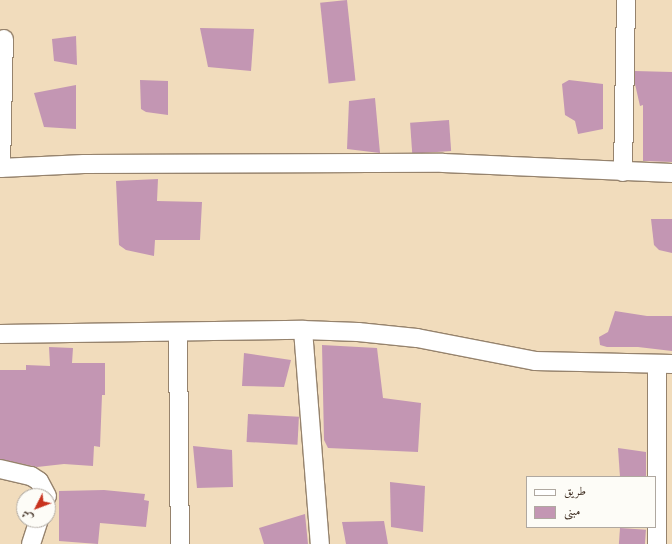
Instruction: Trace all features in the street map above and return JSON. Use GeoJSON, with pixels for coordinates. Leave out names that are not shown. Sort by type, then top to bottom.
{"type":"FeatureCollection","features":[{"type":"Feature","properties":{"kind":"street"},"geometry":{"type":"LineString","coordinates":[[623,172],[626,0]]}},
{"type":"Feature","properties":{"kind":"street"},"geometry":{"type":"LineString","coordinates":[[4,39],[1,168],[84,164],[443,163],[672,173]]}},
{"type":"Feature","properties":{"kind":"street"},"geometry":{"type":"LineString","coordinates":[[303,330],[320,544]]}},
{"type":"Feature","properties":{"kind":"street"},"geometry":{"type":"LineString","coordinates":[[0,334],[303,330],[358,332],[417,338],[535,361],[664,364],[657,544]]}},
{"type":"Feature","properties":{"kind":"street"},"geometry":{"type":"LineString","coordinates":[[178,332],[180,544]]}},
{"type":"Feature","properties":{"kind":"street"},"geometry":{"type":"LineString","coordinates":[[0,469],[32,476],[39,481],[43,488]]}},
{"type":"Feature","properties":{"kind":"street"},"geometry":{"type":"LineString","coordinates":[[31,544],[36,528]]}},
{"type":"Feature","properties":{"kind":"building"},"geometry":{"type":"Polygon","coordinates":[[[347,0],[355,81],[329,83],[320,3],[347,0]]]}},
{"type":"Feature","properties":{"kind":"building"},"geometry":{"type":"Polygon","coordinates":[[[200,28],[254,29],[251,71],[208,67],[200,28]]]}},
{"type":"Feature","properties":{"kind":"building"},"geometry":{"type":"Polygon","coordinates":[[[76,36],[77,65],[54,61],[52,39],[76,36]]]}},
{"type":"Feature","properties":{"kind":"building"},"geometry":{"type":"Polygon","coordinates":[[[635,71],[672,72],[672,162],[643,161],[643,105],[640,106],[635,84],[635,71]]]}},
{"type":"Feature","properties":{"kind":"building"},"geometry":{"type":"Polygon","coordinates":[[[140,80],[168,81],[168,115],[146,112],[141,109],[140,80]]]}},
{"type":"Feature","properties":{"kind":"building"},"geometry":{"type":"Polygon","coordinates":[[[569,80],[603,84],[603,129],[578,134],[575,121],[565,115],[562,84],[569,80]]]}},
{"type":"Feature","properties":{"kind":"building"},"geometry":{"type":"Polygon","coordinates":[[[76,85],[76,129],[44,127],[34,93],[76,85]]]}},
{"type":"Feature","properties":{"kind":"building"},"geometry":{"type":"Polygon","coordinates":[[[375,98],[380,153],[347,149],[349,101],[375,98]]]}},
{"type":"Feature","properties":{"kind":"building"},"geometry":{"type":"Polygon","coordinates":[[[449,120],[451,151],[412,154],[410,123],[449,120]]]}},
{"type":"Feature","properties":{"kind":"building"},"geometry":{"type":"Polygon","coordinates":[[[158,179],[157,201],[202,202],[200,240],[155,240],[154,256],[126,250],[119,245],[116,181],[158,179]]]}},
{"type":"Feature","properties":{"kind":"building"},"geometry":{"type":"Polygon","coordinates":[[[651,219],[672,219],[672,253],[659,250],[654,245],[651,219]]]}},
{"type":"Feature","properties":{"kind":"building"},"geometry":{"type":"Polygon","coordinates":[[[615,311],[647,316],[672,316],[672,351],[638,347],[607,347],[600,345],[599,337],[608,332],[615,311]]]}},
{"type":"Feature","properties":{"kind":"building"},"geometry":{"type":"Polygon","coordinates":[[[322,345],[377,348],[383,398],[421,403],[418,452],[328,448],[324,440],[322,345]]]}},
{"type":"Feature","properties":{"kind":"building"},"geometry":{"type":"Polygon","coordinates":[[[49,347],[73,348],[72,363],[105,363],[105,395],[102,395],[100,447],[94,446],[93,466],[64,464],[37,467],[0,459],[0,370],[26,370],[26,365],[50,366],[49,347]]]}},
{"type":"Feature","properties":{"kind":"building"},"geometry":{"type":"Polygon","coordinates":[[[244,353],[291,360],[284,387],[242,386],[244,353]]]}},
{"type":"Feature","properties":{"kind":"building"},"geometry":{"type":"Polygon","coordinates":[[[248,414],[299,417],[297,445],[247,442],[248,414]]]}},
{"type":"Feature","properties":{"kind":"building"},"geometry":{"type":"Polygon","coordinates":[[[193,446],[232,450],[233,487],[197,488],[193,446]]]}},
{"type":"Feature","properties":{"kind":"building"},"geometry":{"type":"Polygon","coordinates":[[[618,448],[646,452],[646,476],[620,476],[618,448]]]}},
{"type":"Feature","properties":{"kind":"building"},"geometry":{"type":"Polygon","coordinates":[[[390,482],[425,486],[423,532],[391,527],[390,482]]]}},
{"type":"Feature","properties":{"kind":"building"},"geometry":{"type":"Polygon","coordinates":[[[104,490],[145,494],[144,500],[149,501],[146,527],[100,523],[98,544],[59,541],[59,491],[104,490]]]}},
{"type":"Feature","properties":{"kind":"building"},"geometry":{"type":"Polygon","coordinates":[[[305,514],[308,544],[264,544],[259,528],[305,514]]]}},
{"type":"Feature","properties":{"kind":"building"},"geometry":{"type":"Polygon","coordinates":[[[384,521],[388,544],[346,544],[342,522],[384,521]]]}},
{"type":"Feature","properties":{"kind":"building"},"geometry":{"type":"Polygon","coordinates":[[[620,528],[646,530],[645,544],[619,544],[620,528]]]}}]}
